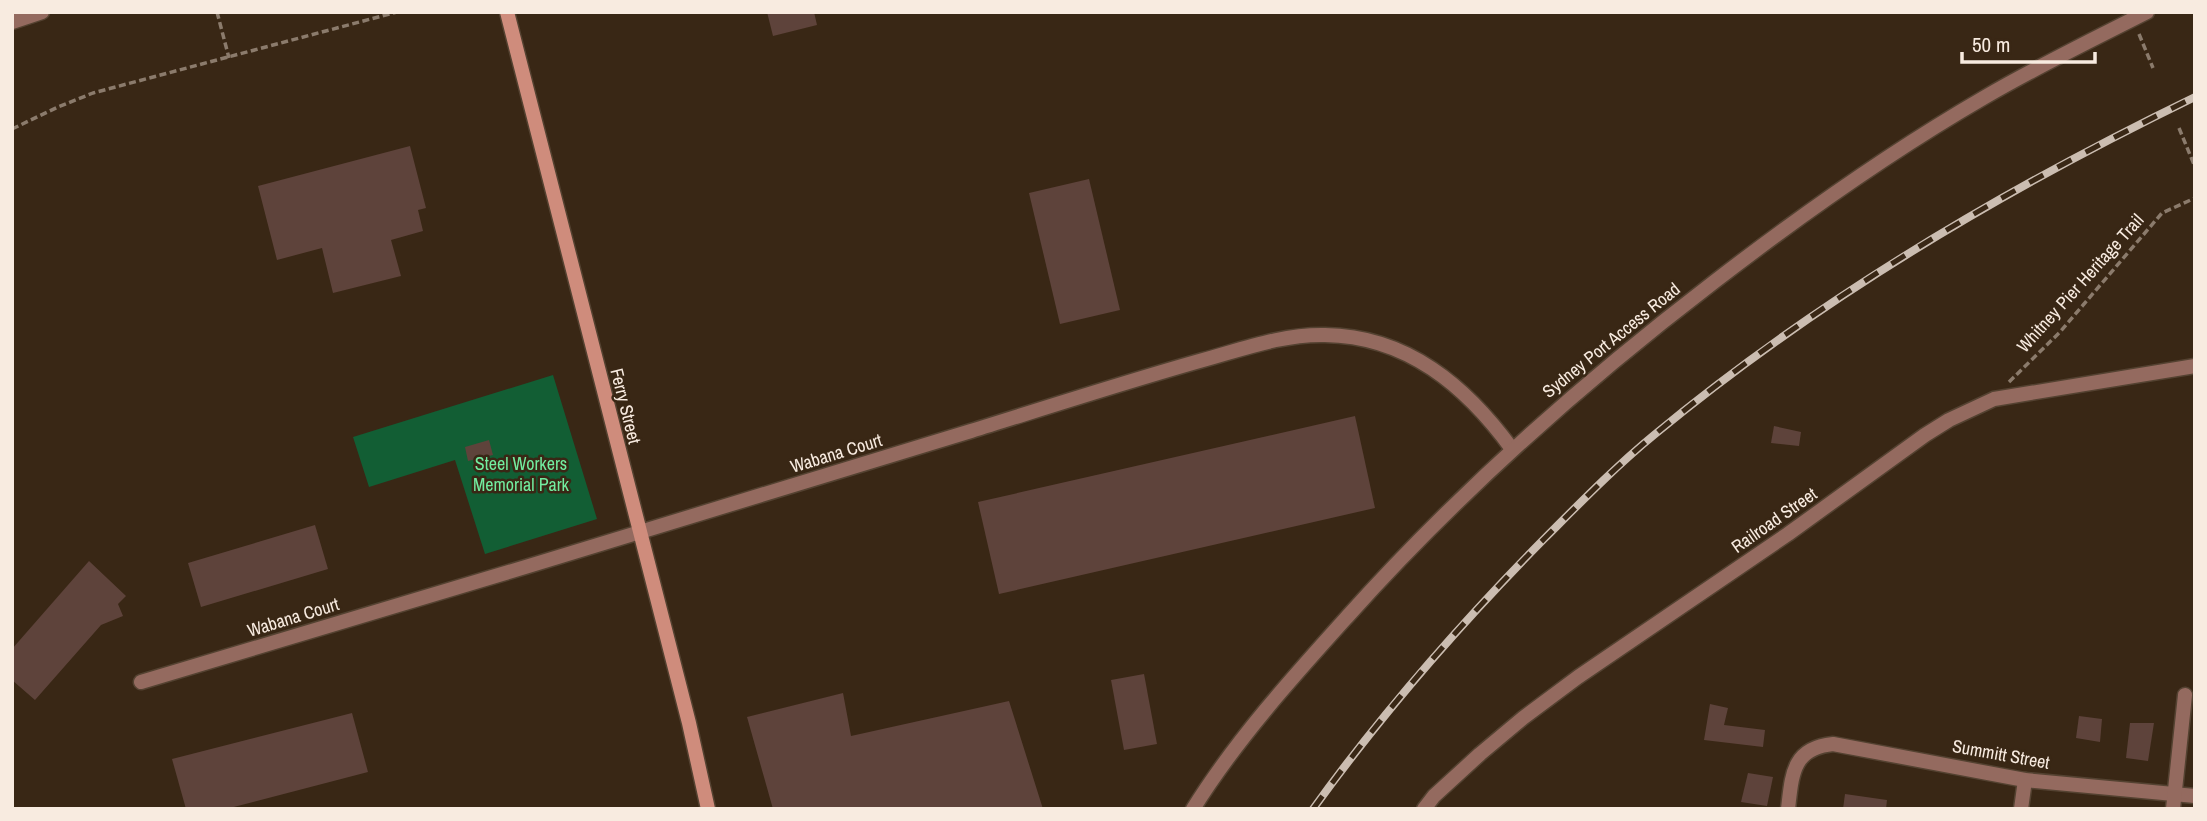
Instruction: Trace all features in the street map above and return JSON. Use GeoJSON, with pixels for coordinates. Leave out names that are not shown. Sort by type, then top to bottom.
{"type":"FeatureCollection","features":[{"type":"Feature","properties":{"kind":"main road","name":"Ferry Street"},"geometry":{"type":"LineString","coordinates":[[507,12],[689,723],[708,809]]}},
{"type":"Feature","properties":{"kind":"street"},"geometry":{"type":"LineString","coordinates":[[12,22],[42,12]]}},
{"type":"Feature","properties":{"kind":"street","name":"Sydney Port Access Road"},"geometry":{"type":"LineString","coordinates":[[1193,809],[1248,733],[1301,668],[1422,536],[1512,449],[1659,324],[1783,229],[1854,179],[1982,98],[2140,16]]}},
{"type":"Feature","properties":{"kind":"street","name":"Wabana Court"},"geometry":{"type":"LineString","coordinates":[[141,682],[1279,339],[1313,336],[1355,338],[1387,345],[1449,379],[1489,420],[1512,449]]}},
{"type":"Feature","properties":{"kind":"street","name":"Railroad Street"},"geometry":{"type":"LineString","coordinates":[[1423,809],[1480,754],[1578,677],[1728,576],[1925,435],[1959,415],[1994,399],[2195,366]]}},
{"type":"Feature","properties":{"kind":"street"},"geometry":{"type":"LineString","coordinates":[[2174,802],[2185,695]]}},
{"type":"Feature","properties":{"kind":"street","name":"Summitt Street"},"geometry":{"type":"LineString","coordinates":[[1788,809],[1793,773],[1803,754],[1823,745],[1855,747],[2025,780],[2174,802],[2195,796]]}},
{"type":"Feature","properties":{"kind":"street"},"geometry":{"type":"LineString","coordinates":[[2021,809],[2025,780]]}},
{"type":"Feature","properties":{"kind":"path"},"geometry":{"type":"LineString","coordinates":[[217,12],[229,58]]}},
{"type":"Feature","properties":{"kind":"path"},"geometry":{"type":"LineString","coordinates":[[12,129],[93,93],[397,12]]}},
{"type":"Feature","properties":{"kind":"path"},"geometry":{"type":"LineString","coordinates":[[2140,16],[2153,68]]}},
{"type":"Feature","properties":{"kind":"path"},"geometry":{"type":"LineString","coordinates":[[2179,128],[2195,167]]}},
{"type":"Feature","properties":{"kind":"path","name":"Whitney Pier Heritage Trail"},"geometry":{"type":"LineString","coordinates":[[1994,399],[2060,332],[2162,213],[2195,198]]}},
{"type":"Feature","properties":{"kind":"green space","name":"Steel Workers Memorial Park"},"geometry":{"type":"Polygon","coordinates":[[[553,375],[597,519],[485,554],[455,460],[369,487],[353,437],[553,375]]]}},
{"type":"Feature","properties":{"kind":"building"},"geometry":{"type":"Polygon","coordinates":[[[767,12],[814,12],[817,25],[773,36],[767,12]]]}},
{"type":"Feature","properties":{"kind":"building"},"geometry":{"type":"Polygon","coordinates":[[[410,146],[426,208],[418,210],[423,231],[391,240],[401,276],[333,293],[322,248],[277,260],[258,186],[410,146]]]}},
{"type":"Feature","properties":{"kind":"building"},"geometry":{"type":"Polygon","coordinates":[[[1089,179],[1120,310],[1060,324],[1029,193],[1089,179]]]}},
{"type":"Feature","properties":{"kind":"building"},"geometry":{"type":"Polygon","coordinates":[[[1355,416],[1375,508],[999,594],[978,502],[1355,416]]]}},
{"type":"Feature","properties":{"kind":"building"},"geometry":{"type":"Polygon","coordinates":[[[1774,426],[1801,432],[1799,446],[1771,443],[1774,426]]]}},
{"type":"Feature","properties":{"kind":"building"},"geometry":{"type":"Polygon","coordinates":[[[489,440],[493,455],[468,461],[465,447],[489,440]]]}},
{"type":"Feature","properties":{"kind":"building"},"geometry":{"type":"Polygon","coordinates":[[[315,525],[328,569],[201,607],[188,563],[315,525]]]}},
{"type":"Feature","properties":{"kind":"building"},"geometry":{"type":"Polygon","coordinates":[[[89,561],[126,596],[118,604],[123,616],[101,625],[35,700],[12,680],[12,649],[89,561]]]}},
{"type":"Feature","properties":{"kind":"building"},"geometry":{"type":"Polygon","coordinates":[[[1144,674],[1157,744],[1124,750],[1111,680],[1144,674]]]}},
{"type":"Feature","properties":{"kind":"building"},"geometry":{"type":"Polygon","coordinates":[[[843,693],[851,736],[1009,701],[1043,809],[773,809],[747,717],[843,693]]]}},
{"type":"Feature","properties":{"kind":"building"},"geometry":{"type":"Polygon","coordinates":[[[1710,704],[1728,708],[1724,725],[1765,730],[1763,747],[1704,740],[1710,704]]]}},
{"type":"Feature","properties":{"kind":"building"},"geometry":{"type":"Polygon","coordinates":[[[352,713],[368,772],[226,809],[186,809],[172,759],[352,713]]]}},
{"type":"Feature","properties":{"kind":"building"},"geometry":{"type":"Polygon","coordinates":[[[2079,716],[2102,719],[2100,742],[2076,738],[2079,716]]]}},
{"type":"Feature","properties":{"kind":"building"},"geometry":{"type":"Polygon","coordinates":[[[2130,723],[2154,723],[2148,761],[2126,758],[2130,723]]]}},
{"type":"Feature","properties":{"kind":"building"},"geometry":{"type":"Polygon","coordinates":[[[1748,773],[1773,777],[1767,806],[1741,802],[1748,773]]]}},
{"type":"Feature","properties":{"kind":"building"},"geometry":{"type":"Polygon","coordinates":[[[1845,794],[1887,800],[1886,809],[1843,809],[1845,794]]]}},
{"type":"Feature","properties":{"kind":"railway"},"geometry":{"type":"LineString","coordinates":[[1313,809],[1395,703],[1483,603],[1585,498],[1654,435],[1716,385],[1781,338],[1914,250],[2053,170],[2195,97]]}}]}
